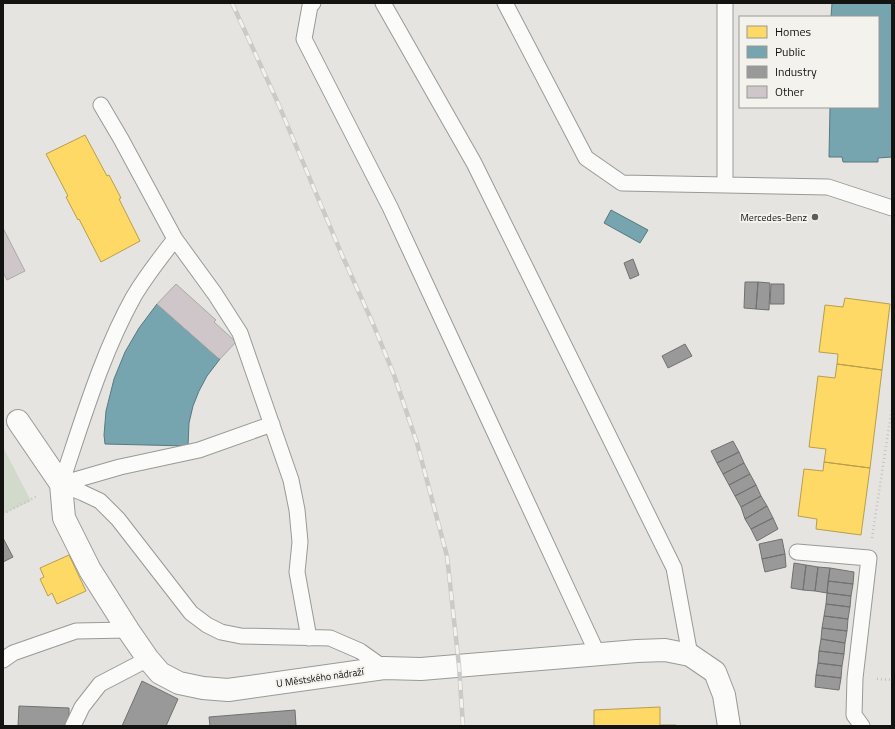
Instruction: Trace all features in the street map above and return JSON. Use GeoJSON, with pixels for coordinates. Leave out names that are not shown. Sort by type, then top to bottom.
{"type":"FeatureCollection","features":[{"type":"Feature","properties":{"kind":"street","name":"U Městského nádraží"},"geometry":{"type":"LineString","coordinates":[[18,421],[61,484],[64,518],[90,570],[148,659],[160,673],[179,683],[202,688],[228,690],[384,668],[421,669],[665,650],[690,655],[714,672],[724,695],[729,726]]}},
{"type":"Feature","properties":{"kind":"lane"},"geometry":{"type":"LineString","coordinates":[[313,3],[310,6],[304,39],[390,207],[598,655]]}},
{"type":"Feature","properties":{"kind":"lane"},"geometry":{"type":"LineString","coordinates":[[383,3],[474,163],[674,568],[690,655]]}},
{"type":"Feature","properties":{"kind":"lane"},"geometry":{"type":"LineString","coordinates":[[505,3],[586,158],[622,183],[828,187],[892,208]]}},
{"type":"Feature","properties":{"kind":"lane"},"geometry":{"type":"LineString","coordinates":[[724,185],[725,3]]}},
{"type":"Feature","properties":{"kind":"lane"},"geometry":{"type":"LineString","coordinates":[[101,105],[175,239],[215,294],[240,333],[291,480],[297,510],[300,542],[297,572],[309,638]]}},
{"type":"Feature","properties":{"kind":"lane"},"geometry":{"type":"LineString","coordinates":[[61,484],[114,335],[134,296],[154,266],[175,239]]}},
{"type":"Feature","properties":{"kind":"lane"},"geometry":{"type":"LineString","coordinates":[[61,484],[120,467],[198,450],[272,424]]}},
{"type":"Feature","properties":{"kind":"lane"},"geometry":{"type":"LineString","coordinates":[[61,484],[100,501],[118,519],[191,613],[207,625],[221,632],[241,636],[330,638],[360,652],[384,668]]}},
{"type":"Feature","properties":{"kind":"lane"},"geometry":{"type":"LineString","coordinates":[[797,552],[869,558],[855,678],[854,715],[862,726]]}},
{"type":"Feature","properties":{"kind":"lane"},"geometry":{"type":"LineString","coordinates":[[3,660],[13,653],[76,631],[128,630]]}},
{"type":"Feature","properties":{"kind":"lane"},"geometry":{"type":"LineString","coordinates":[[72,726],[82,707],[100,684],[148,659]]}},
{"type":"Feature","properties":{"kind":"path"},"geometry":{"type":"LineString","coordinates":[[869,558],[892,407]]}},
{"type":"Feature","properties":{"kind":"path"},"geometry":{"type":"LineString","coordinates":[[3,514],[61,484]]}},
{"type":"Feature","properties":{"kind":"shaded area"},"geometry":{"type":"Polygon","coordinates":[[[3,447],[31,501],[3,514],[3,447]]]}},
{"type":"Feature","properties":{"kind":"building: Homes"},"geometry":{"type":"Polygon","coordinates":[[[85,135],[107,176],[109,175],[121,198],[119,199],[140,241],[101,262],[66,197],[68,196],[46,154],[85,135]]]}},
{"type":"Feature","properties":{"kind":"building: Homes"},"geometry":{"type":"Polygon","coordinates":[[[845,298],[890,304],[882,370],[837,364],[838,354],[819,352],[825,305],[843,307],[845,298]]]}},
{"type":"Feature","properties":{"kind":"building: Homes"},"geometry":{"type":"Polygon","coordinates":[[[837,364],[882,370],[870,468],[824,462],[826,449],[809,447],[818,376],[835,378],[837,364]]]}},
{"type":"Feature","properties":{"kind":"building: Homes"},"geometry":{"type":"Polygon","coordinates":[[[824,462],[870,468],[861,535],[816,529],[817,519],[798,516],[804,469],[823,471],[824,462]]]}},
{"type":"Feature","properties":{"kind":"building: Homes"},"geometry":{"type":"Polygon","coordinates":[[[69,555],[86,591],[57,604],[52,593],[48,596],[40,579],[44,577],[40,568],[69,555]]]}},
{"type":"Feature","properties":{"kind":"building: Homes"},"geometry":{"type":"Polygon","coordinates":[[[660,707],[660,725],[677,726],[594,726],[594,710],[660,707]]]}},
{"type":"Feature","properties":{"kind":"building: Public"},"geometry":{"type":"Polygon","coordinates":[[[832,3],[892,3],[892,157],[878,158],[878,162],[843,162],[842,157],[829,157],[830,108],[879,108],[879,16],[831,16],[832,3]]]}},
{"type":"Feature","properties":{"kind":"building: Public"},"geometry":{"type":"Polygon","coordinates":[[[611,210],[648,230],[640,243],[604,223],[611,210]]]}},
{"type":"Feature","properties":{"kind":"building: Public"},"geometry":{"type":"Polygon","coordinates":[[[157,304],[220,359],[207,376],[193,406],[189,423],[188,446],[105,444],[104,435],[106,411],[114,379],[125,352],[139,328],[157,304]]]}},
{"type":"Feature","properties":{"kind":"building: Industry"},"geometry":{"type":"Polygon","coordinates":[[[633,259],[639,275],[630,279],[624,263],[633,259]]]}},
{"type":"Feature","properties":{"kind":"building: Industry"},"geometry":{"type":"Polygon","coordinates":[[[745,282],[758,282],[756,309],[744,308],[745,282]]]}},
{"type":"Feature","properties":{"kind":"building: Industry"},"geometry":{"type":"Polygon","coordinates":[[[758,282],[770,283],[769,310],[756,309],[758,282]]]}},
{"type":"Feature","properties":{"kind":"building: Industry"},"geometry":{"type":"Polygon","coordinates":[[[771,284],[784,284],[784,304],[770,304],[771,284]]]}},
{"type":"Feature","properties":{"kind":"building: Industry"},"geometry":{"type":"Polygon","coordinates":[[[685,344],[692,356],[668,368],[662,356],[685,344]]]}},
{"type":"Feature","properties":{"kind":"building: Industry"},"geometry":{"type":"Polygon","coordinates":[[[733,441],[739,452],[717,463],[711,451],[733,441]]]}},
{"type":"Feature","properties":{"kind":"building: Industry"},"geometry":{"type":"Polygon","coordinates":[[[739,452],[744,463],[723,474],[717,463],[739,452]]]}},
{"type":"Feature","properties":{"kind":"building: Industry"},"geometry":{"type":"Polygon","coordinates":[[[744,463],[750,474],[729,485],[723,474],[744,463]]]}},
{"type":"Feature","properties":{"kind":"building: Industry"},"geometry":{"type":"Polygon","coordinates":[[[750,474],[756,485],[735,496],[729,485],[750,474]]]}},
{"type":"Feature","properties":{"kind":"building: Industry"},"geometry":{"type":"Polygon","coordinates":[[[756,485],[761,496],[741,507],[735,496],[756,485]]]}},
{"type":"Feature","properties":{"kind":"building: Industry"},"geometry":{"type":"Polygon","coordinates":[[[761,496],[767,506],[745,519],[741,507],[761,496]]]}},
{"type":"Feature","properties":{"kind":"building: Industry"},"geometry":{"type":"Polygon","coordinates":[[[767,506],[773,518],[751,529],[745,519],[767,506]]]}},
{"type":"Feature","properties":{"kind":"building: Industry"},"geometry":{"type":"Polygon","coordinates":[[[773,518],[778,529],[757,541],[751,529],[773,518]]]}},
{"type":"Feature","properties":{"kind":"building: Industry"},"geometry":{"type":"Polygon","coordinates":[[[3,538],[13,557],[3,562],[3,538]]]}},
{"type":"Feature","properties":{"kind":"building: Industry"},"geometry":{"type":"Polygon","coordinates":[[[782,539],[785,554],[762,559],[759,544],[782,539]]]}},
{"type":"Feature","properties":{"kind":"building: Industry"},"geometry":{"type":"Polygon","coordinates":[[[785,554],[786,567],[765,572],[762,559],[785,554]]]}},
{"type":"Feature","properties":{"kind":"building: Industry"},"geometry":{"type":"Polygon","coordinates":[[[794,563],[806,565],[803,590],[791,588],[794,563]]]}},
{"type":"Feature","properties":{"kind":"building: Industry"},"geometry":{"type":"Polygon","coordinates":[[[806,565],[818,567],[815,591],[803,590],[806,565]]]}},
{"type":"Feature","properties":{"kind":"building: Industry"},"geometry":{"type":"Polygon","coordinates":[[[818,567],[830,568],[827,593],[815,591],[818,567]]]}},
{"type":"Feature","properties":{"kind":"building: Industry"},"geometry":{"type":"Polygon","coordinates":[[[830,568],[854,572],[853,584],[828,581],[830,568]]]}},
{"type":"Feature","properties":{"kind":"building: Industry"},"geometry":{"type":"Polygon","coordinates":[[[828,581],[853,584],[851,596],[827,593],[828,581]]]}},
{"type":"Feature","properties":{"kind":"building: Industry"},"geometry":{"type":"Polygon","coordinates":[[[827,593],[851,596],[850,607],[826,604],[827,593]]]}},
{"type":"Feature","properties":{"kind":"building: Industry"},"geometry":{"type":"Polygon","coordinates":[[[826,604],[850,607],[848,619],[824,616],[826,604]]]}},
{"type":"Feature","properties":{"kind":"building: Industry"},"geometry":{"type":"Polygon","coordinates":[[[824,616],[848,619],[847,631],[822,628],[824,616]]]}},
{"type":"Feature","properties":{"kind":"building: Industry"},"geometry":{"type":"Polygon","coordinates":[[[822,628],[847,631],[845,643],[821,639],[822,628]]]}},
{"type":"Feature","properties":{"kind":"building: Industry"},"geometry":{"type":"Polygon","coordinates":[[[821,639],[845,643],[844,654],[819,651],[821,639]]]}},
{"type":"Feature","properties":{"kind":"building: Industry"},"geometry":{"type":"Polygon","coordinates":[[[819,651],[844,654],[842,666],[818,663],[819,651]]]}},
{"type":"Feature","properties":{"kind":"building: Industry"},"geometry":{"type":"Polygon","coordinates":[[[818,663],[842,666],[841,678],[816,675],[818,663]]]}},
{"type":"Feature","properties":{"kind":"building: Industry"},"geometry":{"type":"Polygon","coordinates":[[[816,675],[841,678],[839,690],[815,687],[816,675]]]}},
{"type":"Feature","properties":{"kind":"building: Industry"},"geometry":{"type":"Polygon","coordinates":[[[142,681],[178,699],[166,726],[122,726],[142,681]]]}},
{"type":"Feature","properties":{"kind":"building: Industry"},"geometry":{"type":"Polygon","coordinates":[[[19,706],[69,708],[69,726],[18,726],[19,706]]]}},
{"type":"Feature","properties":{"kind":"building: Industry"},"geometry":{"type":"Polygon","coordinates":[[[295,710],[296,726],[210,726],[209,717],[295,710]]]}},
{"type":"Feature","properties":{"kind":"building: Other"},"geometry":{"type":"Polygon","coordinates":[[[3,228],[25,271],[7,280],[3,272],[3,228]]]}},
{"type":"Feature","properties":{"kind":"building: Other"},"geometry":{"type":"Polygon","coordinates":[[[176,284],[216,320],[214,322],[236,342],[220,359],[157,304],[176,284]]]}},
{"type":"Feature","properties":{"kind":"railway"},"geometry":{"type":"LineString","coordinates":[[232,3],[278,103],[342,255],[374,326],[394,375],[417,443],[447,556],[459,666],[463,726]]}},
{"type":"Feature","properties":{"kind":"place","name":"Mercedes-Benz"},"geometry":{"type":"Point","coordinates":[815,217]}}]}
